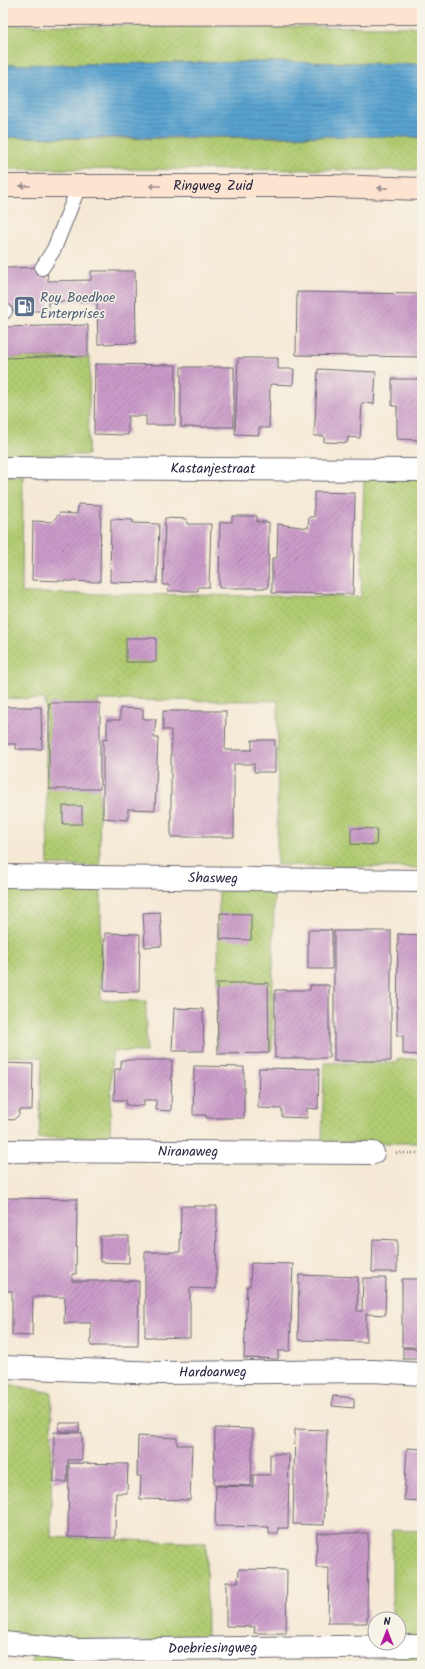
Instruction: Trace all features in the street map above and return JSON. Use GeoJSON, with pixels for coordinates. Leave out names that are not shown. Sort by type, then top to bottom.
{"type":"FeatureCollection","features":[{"type":"Feature","properties":{"kind":"street"},"geometry":{"type":"LineString","coordinates":[[3,14],[422,13]]}},
{"type":"Feature","properties":{"kind":"street","name":"Ringweg Zuid"},"geometry":{"type":"LineString","coordinates":[[3,186],[332,186],[422,189]]}},
{"type":"Feature","properties":{"kind":"street","name":"Kastanjestraat"},"geometry":{"type":"LineString","coordinates":[[3,468],[422,470]]}},
{"type":"Feature","properties":{"kind":"street","name":"Shasweg"},"geometry":{"type":"LineString","coordinates":[[3,876],[422,881]]}},
{"type":"Feature","properties":{"kind":"street","name":"Niranaweg"},"geometry":{"type":"LineString","coordinates":[[3,1151],[373,1153]]}},
{"type":"Feature","properties":{"kind":"street","name":"Hardoarweg"},"geometry":{"type":"LineString","coordinates":[[3,1367],[160,1373],[372,1371],[422,1374]]}},
{"type":"Feature","properties":{"kind":"street","name":"Doebriesingweg"},"geometry":{"type":"LineString","coordinates":[[3,1643],[78,1650],[422,1646]]}},
{"type":"Feature","properties":{"kind":"lane"},"geometry":{"type":"LineString","coordinates":[[42,268],[54,250],[80,186]]}},
{"type":"Feature","properties":{"kind":"green space"},"geometry":{"type":"Polygon","coordinates":[[[3,25],[422,27],[422,64],[268,62],[3,65],[3,25]]]}},
{"type":"Feature","properties":{"kind":"green space"},"geometry":{"type":"Polygon","coordinates":[[[362,136],[422,137],[422,170],[3,169],[3,137],[111,139],[362,136]]]}},
{"type":"Feature","properties":{"kind":"green space"},"geometry":{"type":"Polygon","coordinates":[[[3,357],[90,358],[88,455],[3,455],[3,357]]]}},
{"type":"Feature","properties":{"kind":"green space"},"geometry":{"type":"Polygon","coordinates":[[[23,475],[22,593],[361,597],[364,477],[422,478],[422,868],[277,865],[278,701],[98,700],[100,866],[48,865],[45,699],[3,698],[3,476],[23,475]]]}},
{"type":"Feature","properties":{"kind":"green space"},"geometry":{"type":"Polygon","coordinates":[[[3,881],[101,881],[101,1000],[146,1001],[146,1052],[112,1051],[110,1137],[39,1138],[42,1057],[3,1056],[3,881]]]}},
{"type":"Feature","properties":{"kind":"green space"},"geometry":{"type":"Polygon","coordinates":[[[219,887],[274,888],[272,1049],[217,1049],[219,887]]]}},
{"type":"Feature","properties":{"kind":"green space"},"geometry":{"type":"Polygon","coordinates":[[[398,1059],[422,1059],[422,1143],[322,1143],[324,1063],[397,1063],[398,1059]]]}},
{"type":"Feature","properties":{"kind":"green space"},"geometry":{"type":"Polygon","coordinates":[[[3,1383],[52,1393],[51,1537],[206,1543],[207,1644],[3,1636],[3,1383]]]}},
{"type":"Feature","properties":{"kind":"green space"},"geometry":{"type":"Polygon","coordinates":[[[392,1530],[422,1531],[422,1666],[391,1666],[392,1651],[407,1651],[407,1611],[392,1611],[392,1530]]]}},
{"type":"Feature","properties":{"kind":"green space"},"geometry":{"type":"Polygon","coordinates":[[[32,1653],[83,1658],[83,1666],[32,1666],[32,1653]]]}},
{"type":"Feature","properties":{"kind":"water"},"geometry":{"type":"Polygon","coordinates":[[[268,62],[422,64],[422,137],[3,137],[3,65],[268,62]]]}},
{"type":"Feature","properties":{"kind":"building","name":"Roy Boedhoe Enterprises"},"geometry":{"type":"Polygon","coordinates":[[[47,267],[48,281],[91,280],[91,271],[135,271],[136,343],[98,344],[97,301],[48,302],[48,311],[3,311],[3,268],[47,267]]]}},
{"type":"Feature","properties":{"kind":"building"},"geometry":{"type":"Polygon","coordinates":[[[297,292],[422,294],[422,357],[296,355],[297,292]]]}},
{"type":"Feature","properties":{"kind":"building"},"geometry":{"type":"Polygon","coordinates":[[[88,325],[88,356],[3,358],[3,327],[88,325]]]}},
{"type":"Feature","properties":{"kind":"building"},"geometry":{"type":"Polygon","coordinates":[[[238,358],[278,358],[278,369],[294,369],[293,385],[270,384],[269,428],[259,428],[259,435],[235,434],[238,358]]]}},
{"type":"Feature","properties":{"kind":"building"},"geometry":{"type":"Polygon","coordinates":[[[95,364],[176,365],[175,425],[146,425],[146,416],[128,416],[128,435],[94,434],[95,364]]]}},
{"type":"Feature","properties":{"kind":"building"},"geometry":{"type":"Polygon","coordinates":[[[181,367],[234,367],[234,427],[181,427],[181,367]]]}},
{"type":"Feature","properties":{"kind":"building"},"geometry":{"type":"Polygon","coordinates":[[[318,369],[376,372],[374,404],[362,403],[360,438],[348,437],[347,443],[324,442],[324,436],[314,436],[318,369]]]}},
{"type":"Feature","properties":{"kind":"building"},"geometry":{"type":"Polygon","coordinates":[[[420,372],[422,372],[422,440],[397,439],[397,406],[392,406],[392,379],[419,379],[420,372]]]}},
{"type":"Feature","properties":{"kind":"building"},"geometry":{"type":"Polygon","coordinates":[[[314,492],[355,493],[353,594],[272,593],[272,558],[277,558],[278,524],[308,528],[309,517],[314,517],[314,492]]]}},
{"type":"Feature","properties":{"kind":"building"},"geometry":{"type":"Polygon","coordinates":[[[78,504],[101,505],[100,582],[32,580],[33,521],[52,522],[60,513],[77,514],[78,504]]]}},
{"type":"Feature","properties":{"kind":"building"},"geometry":{"type":"Polygon","coordinates":[[[232,516],[257,516],[257,522],[269,522],[268,588],[219,588],[220,522],[232,522],[232,516]]]}},
{"type":"Feature","properties":{"kind":"building"},"geometry":{"type":"Polygon","coordinates":[[[165,518],[187,519],[187,524],[211,524],[209,587],[198,587],[198,591],[168,591],[169,585],[163,585],[165,518]]]}},
{"type":"Feature","properties":{"kind":"building"},"geometry":{"type":"Polygon","coordinates":[[[111,519],[133,520],[133,523],[159,524],[157,583],[110,582],[111,519]]]}},
{"type":"Feature","properties":{"kind":"building"},"geometry":{"type":"Polygon","coordinates":[[[126,638],[156,638],[156,662],[126,662],[126,638]]]}},
{"type":"Feature","properties":{"kind":"building"},"geometry":{"type":"Polygon","coordinates":[[[49,703],[100,703],[100,789],[49,789],[49,703]]]}},
{"type":"Feature","properties":{"kind":"building"},"geometry":{"type":"Polygon","coordinates":[[[3,707],[41,707],[42,749],[16,749],[16,744],[3,744],[3,707]]]}},
{"type":"Feature","properties":{"kind":"building"},"geometry":{"type":"Polygon","coordinates":[[[120,708],[143,709],[143,719],[156,719],[154,738],[158,738],[155,810],[128,809],[128,820],[103,818],[103,738],[107,739],[107,720],[120,720],[120,708]]]}},
{"type":"Feature","properties":{"kind":"building"},"geometry":{"type":"Polygon","coordinates":[[[163,711],[226,711],[225,750],[252,750],[252,740],[275,740],[275,772],[254,772],[254,764],[234,764],[234,837],[171,837],[171,730],[163,730],[163,711]]]}},
{"type":"Feature","properties":{"kind":"building"},"geometry":{"type":"Polygon","coordinates":[[[63,806],[82,806],[82,824],[63,824],[63,806]]]}},
{"type":"Feature","properties":{"kind":"building"},"geometry":{"type":"Polygon","coordinates":[[[351,828],[377,829],[376,845],[351,844],[351,828]]]}},
{"type":"Feature","properties":{"kind":"building"},"geometry":{"type":"Polygon","coordinates":[[[160,912],[162,946],[145,947],[143,913],[160,912]]]}},
{"type":"Feature","properties":{"kind":"building"},"geometry":{"type":"Polygon","coordinates":[[[220,913],[251,914],[251,940],[220,939],[220,913]]]}},
{"type":"Feature","properties":{"kind":"building"},"geometry":{"type":"Polygon","coordinates":[[[308,930],[332,930],[332,969],[308,969],[308,930]]]}},
{"type":"Feature","properties":{"kind":"building"},"geometry":{"type":"Polygon","coordinates":[[[334,931],[391,931],[391,1061],[334,1061],[334,931]]]}},
{"type":"Feature","properties":{"kind":"building"},"geometry":{"type":"Polygon","coordinates":[[[105,933],[140,934],[139,992],[104,991],[105,933]]]}},
{"type":"Feature","properties":{"kind":"building"},"geometry":{"type":"Polygon","coordinates":[[[398,934],[422,935],[422,1055],[403,1054],[403,1036],[397,1036],[398,934]]]}},
{"type":"Feature","properties":{"kind":"building"},"geometry":{"type":"Polygon","coordinates":[[[217,983],[268,983],[269,1053],[218,1054],[217,983]]]}},
{"type":"Feature","properties":{"kind":"building"},"geometry":{"type":"Polygon","coordinates":[[[310,985],[329,985],[329,1058],[275,1058],[275,990],[310,990],[310,985]]]}},
{"type":"Feature","properties":{"kind":"building"},"geometry":{"type":"Polygon","coordinates":[[[174,1008],[203,1009],[204,1051],[172,1051],[174,1008]]]}},
{"type":"Feature","properties":{"kind":"building"},"geometry":{"type":"Polygon","coordinates":[[[121,1060],[172,1060],[171,1111],[156,1110],[156,1100],[144,1100],[144,1106],[126,1105],[126,1100],[114,1100],[115,1069],[121,1069],[121,1060]]]}},
{"type":"Feature","properties":{"kind":"building"},"geometry":{"type":"Polygon","coordinates":[[[3,1063],[33,1064],[32,1110],[19,1110],[19,1115],[13,1120],[3,1119],[3,1063]]]}},
{"type":"Feature","properties":{"kind":"building"},"geometry":{"type":"Polygon","coordinates":[[[194,1066],[244,1067],[244,1118],[206,1118],[206,1115],[193,1115],[194,1066]]]}},
{"type":"Feature","properties":{"kind":"building"},"geometry":{"type":"Polygon","coordinates":[[[259,1068],[319,1069],[318,1109],[307,1108],[307,1118],[282,1117],[282,1109],[258,1108],[259,1068]]]}},
{"type":"Feature","properties":{"kind":"building"},"geometry":{"type":"Polygon","coordinates":[[[3,1198],[77,1199],[76,1274],[72,1274],[72,1281],[139,1281],[138,1346],[91,1346],[91,1323],[64,1323],[65,1297],[33,1297],[32,1336],[12,1335],[12,1291],[3,1291],[3,1198]]]}},
{"type":"Feature","properties":{"kind":"building"},"geometry":{"type":"Polygon","coordinates":[[[181,1206],[217,1206],[216,1289],[190,1288],[190,1338],[145,1337],[145,1252],[180,1252],[181,1206]]]}},
{"type":"Feature","properties":{"kind":"building"},"geometry":{"type":"Polygon","coordinates":[[[100,1236],[129,1236],[129,1263],[100,1262],[100,1236]]]}},
{"type":"Feature","properties":{"kind":"building"},"geometry":{"type":"Polygon","coordinates":[[[373,1239],[397,1240],[397,1272],[372,1272],[373,1239]]]}},
{"type":"Feature","properties":{"kind":"building"},"geometry":{"type":"Polygon","coordinates":[[[251,1263],[293,1264],[290,1351],[278,1351],[278,1359],[244,1358],[247,1286],[250,1286],[251,1263]]]}},
{"type":"Feature","properties":{"kind":"building"},"geometry":{"type":"Polygon","coordinates":[[[299,1275],[358,1277],[357,1311],[362,1311],[363,1278],[386,1278],[385,1315],[366,1314],[366,1342],[298,1340],[299,1275]]]}},
{"type":"Feature","properties":{"kind":"building"},"geometry":{"type":"Polygon","coordinates":[[[402,1279],[422,1279],[422,1347],[402,1347],[402,1279]]]}},
{"type":"Feature","properties":{"kind":"building"},"geometry":{"type":"Polygon","coordinates":[[[403,1348],[422,1349],[422,1359],[403,1359],[403,1348]]]}},
{"type":"Feature","properties":{"kind":"building"},"geometry":{"type":"Polygon","coordinates":[[[333,1396],[354,1398],[354,1408],[332,1406],[333,1396]]]}},
{"type":"Feature","properties":{"kind":"building"},"geometry":{"type":"Polygon","coordinates":[[[59,1423],[79,1423],[79,1431],[59,1431],[59,1423]]]}},
{"type":"Feature","properties":{"kind":"building"},"geometry":{"type":"Polygon","coordinates":[[[215,1428],[253,1429],[251,1486],[214,1485],[215,1428]]]}},
{"type":"Feature","properties":{"kind":"building"},"geometry":{"type":"Polygon","coordinates":[[[295,1429],[327,1430],[324,1525],[293,1524],[295,1429]]]}},
{"type":"Feature","properties":{"kind":"building"},"geometry":{"type":"Polygon","coordinates":[[[54,1432],[82,1433],[82,1460],[68,1460],[67,1482],[54,1482],[54,1432]]]}},
{"type":"Feature","properties":{"kind":"building"},"geometry":{"type":"Polygon","coordinates":[[[138,1436],[177,1438],[177,1445],[192,1445],[190,1500],[140,1499],[141,1476],[137,1476],[138,1436]]]}},
{"type":"Feature","properties":{"kind":"building"},"geometry":{"type":"Polygon","coordinates":[[[407,1448],[422,1449],[422,1501],[404,1500],[407,1448]]]}},
{"type":"Feature","properties":{"kind":"building"},"geometry":{"type":"Polygon","coordinates":[[[270,1454],[289,1454],[288,1528],[278,1528],[278,1534],[269,1534],[269,1527],[215,1526],[216,1486],[253,1487],[253,1475],[270,1475],[270,1454]]]}},
{"type":"Feature","properties":{"kind":"building"},"geometry":{"type":"Polygon","coordinates":[[[69,1463],[128,1464],[127,1493],[116,1493],[115,1538],[68,1537],[69,1463]]]}},
{"type":"Feature","properties":{"kind":"building"},"geometry":{"type":"Polygon","coordinates":[[[317,1533],[368,1533],[367,1623],[328,1623],[329,1568],[316,1568],[317,1533]]]}},
{"type":"Feature","properties":{"kind":"building"},"geometry":{"type":"Polygon","coordinates":[[[239,1569],[287,1570],[286,1633],[254,1633],[255,1627],[226,1626],[226,1582],[238,1582],[239,1569]]]}},
{"type":"Feature","properties":{"kind":"place","name":"Roy Boedhoe Enterprises"},"geometry":{"type":"Point","coordinates":[25,306]}}]}
